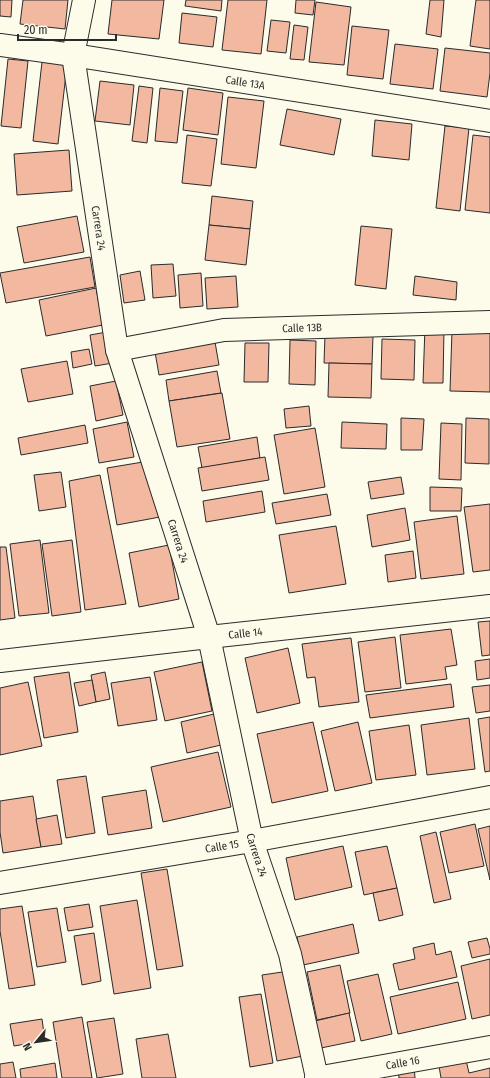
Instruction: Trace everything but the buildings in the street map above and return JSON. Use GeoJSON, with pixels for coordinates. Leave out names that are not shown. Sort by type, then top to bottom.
{"type":"FeatureCollection","features":[{"type":"Feature","properties":{"kind":"street","name":"Carrera 24"},"geometry":{"type":"LineString","coordinates":[[84,0],[73,55],[117,350],[209,637],[252,841],[290,954],[316,1078]]}},
{"type":"Feature","properties":{"kind":"street","name":"Calle 13A"},"geometry":{"type":"LineString","coordinates":[[0,45],[73,55],[490,121]]}},
{"type":"Feature","properties":{"kind":"street","name":"Calle 13B"},"geometry":{"type":"LineString","coordinates":[[117,350],[224,330],[490,322]]}},
{"type":"Feature","properties":{"kind":"street","name":"Calle 14"},"geometry":{"type":"LineString","coordinates":[[0,661],[490,606]]}},
{"type":"Feature","properties":{"kind":"street","name":"Calle 15"},"geometry":{"type":"LineString","coordinates":[[0,883],[252,841],[490,797]]}},
{"type":"Feature","properties":{"kind":"street","name":"Calle 16"},"geometry":{"type":"LineString","coordinates":[[316,1078],[490,1047]]}}]}
